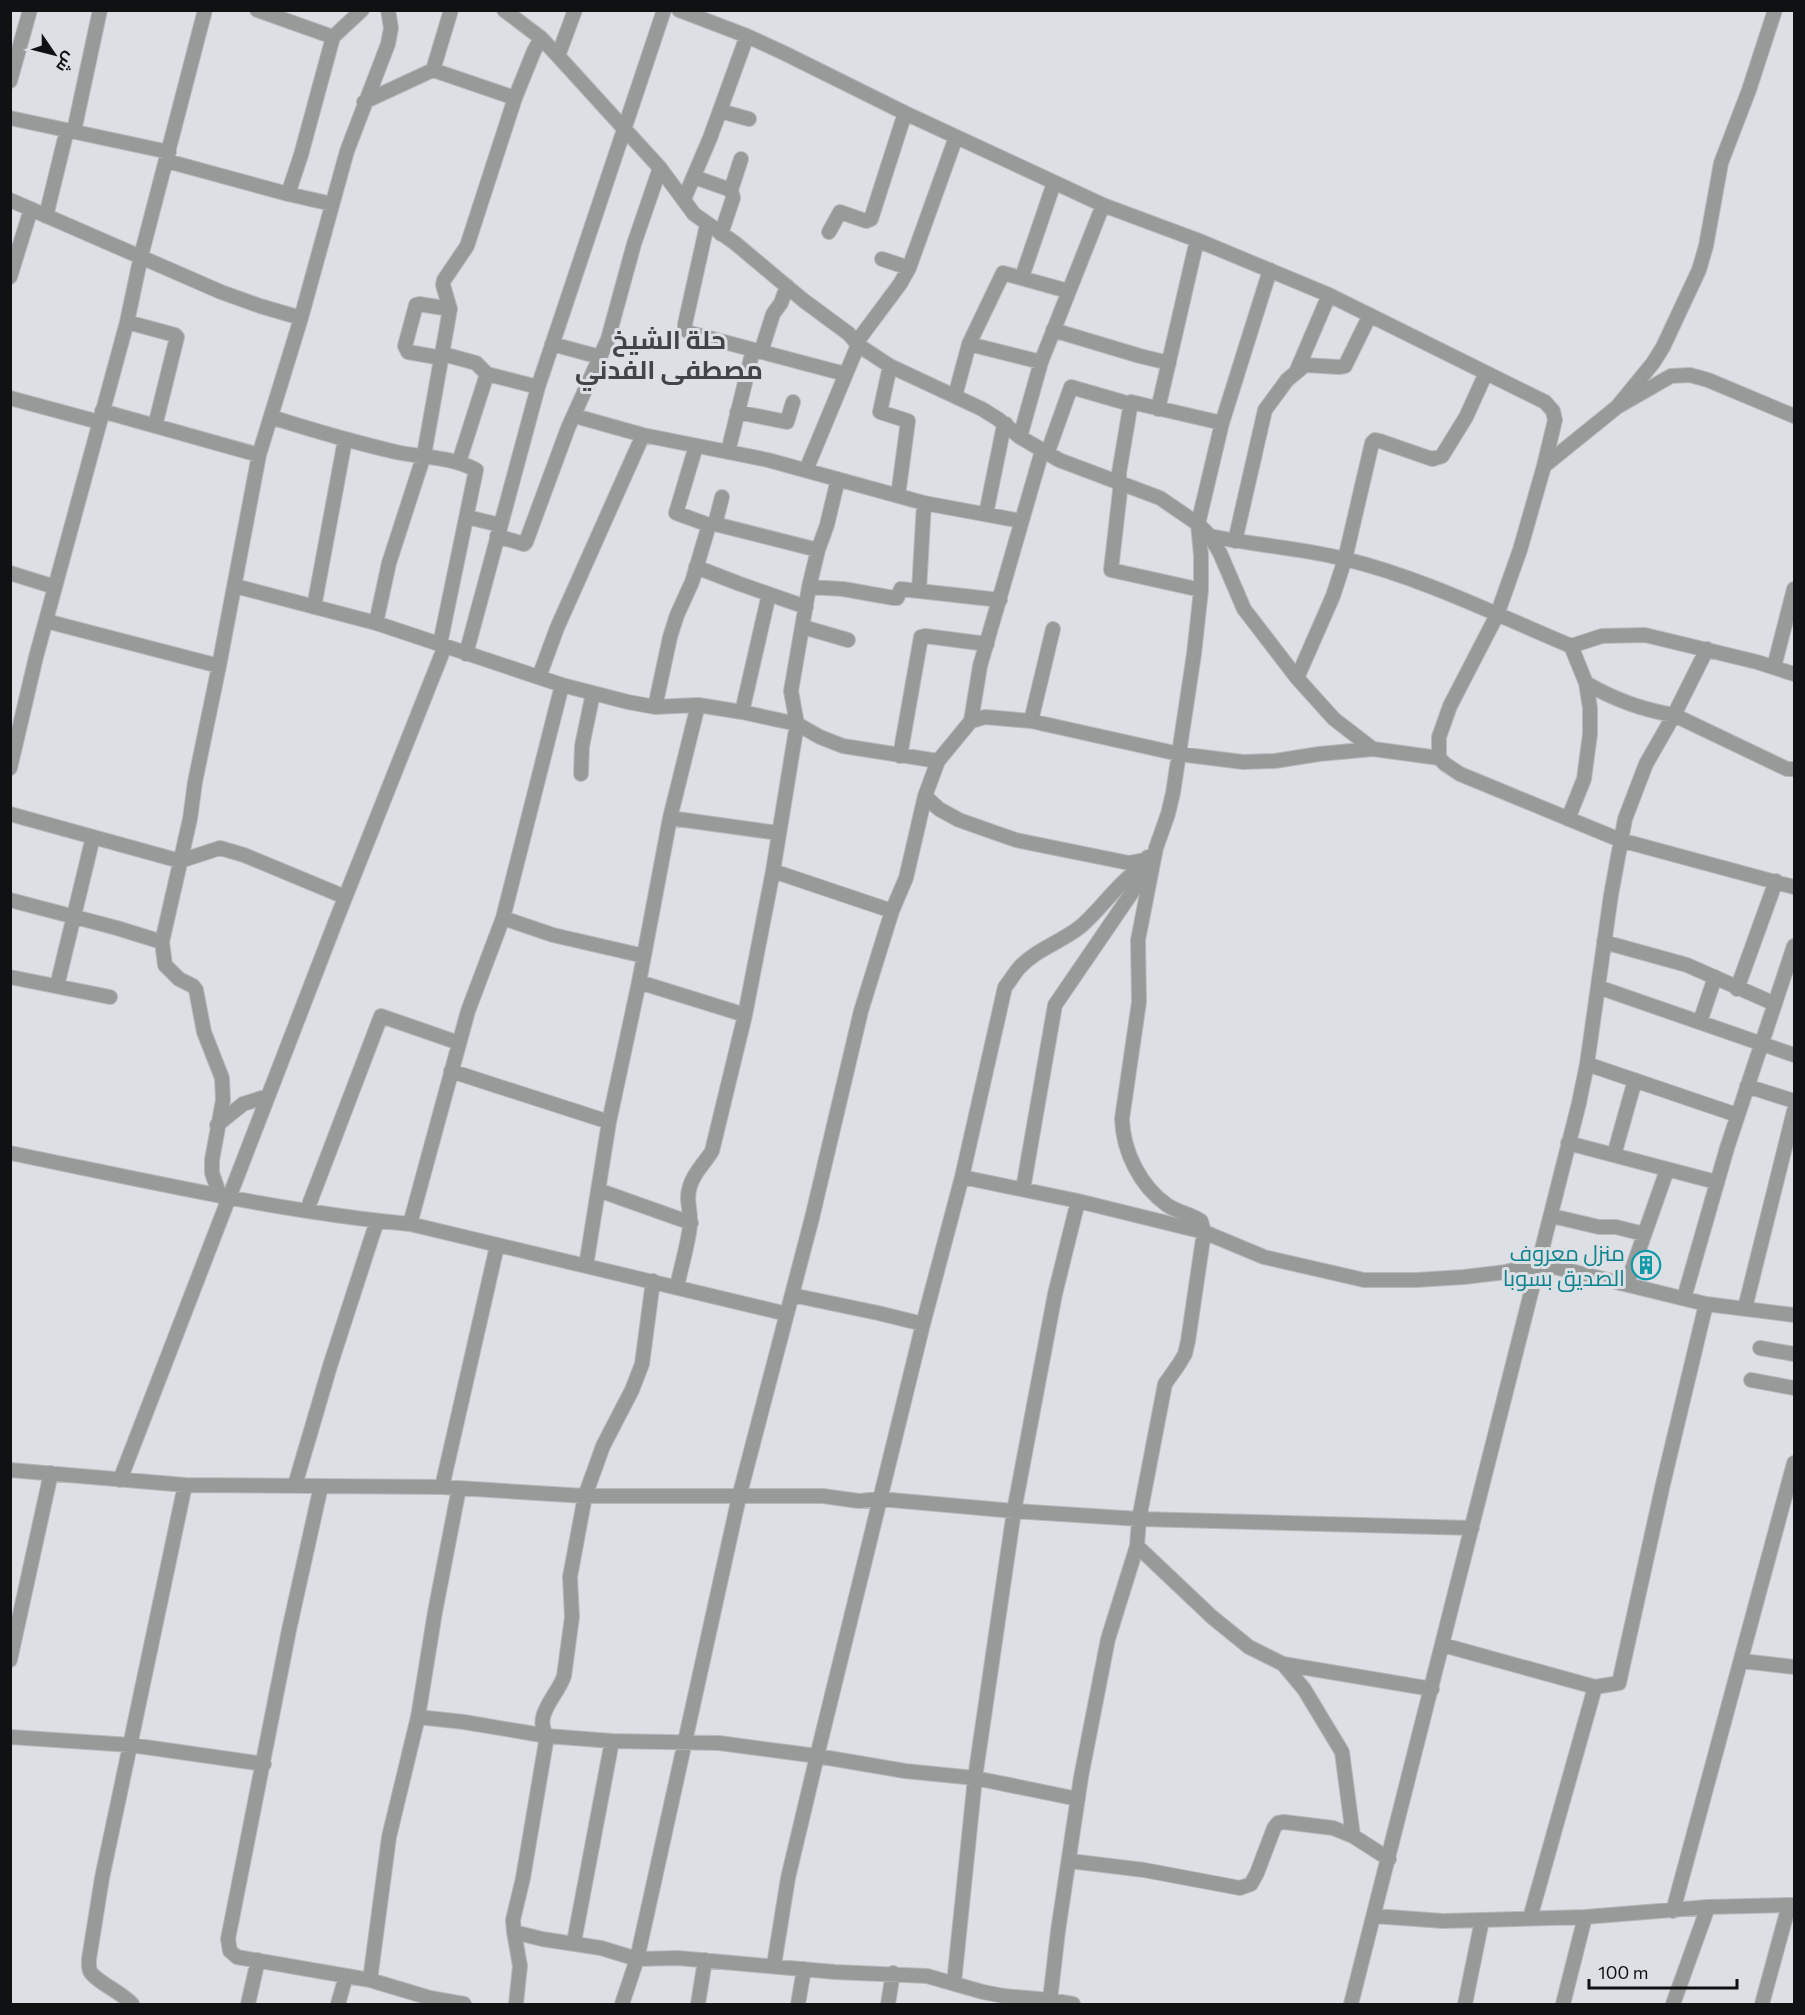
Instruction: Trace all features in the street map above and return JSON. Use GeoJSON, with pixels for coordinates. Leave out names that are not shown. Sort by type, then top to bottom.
{"type":"FeatureCollection","features":[{"type":"Feature","properties":{"kind":"street"},"geometry":{"type":"LineString","coordinates":[[10,81],[30,10]]}},
{"type":"Feature","properties":{"kind":"street"},"geometry":{"type":"LineString","coordinates":[[46,216],[100,10]]}},
{"type":"Feature","properties":{"kind":"street"},"geometry":{"type":"LineString","coordinates":[[10,768],[46,621],[127,322],[141,256],[205,10]]}},
{"type":"Feature","properties":{"kind":"street"},"geometry":{"type":"LineString","coordinates":[[257,10],[333,37]]}},
{"type":"Feature","properties":{"kind":"street"},"geometry":{"type":"LineString","coordinates":[[288,194],[333,37],[362,10]]}},
{"type":"Feature","properties":{"kind":"street"},"geometry":{"type":"LineString","coordinates":[[225,1197],[212,1173],[217,1125],[223,1100],[222,1078],[204,1032],[196,990],[179,979],[165,965],[162,942],[190,819],[195,782],[259,455],[301,318],[347,151],[388,44],[391,27],[388,10]]}},
{"type":"Feature","properties":{"kind":"street"},"geometry":{"type":"LineString","coordinates":[[433,70],[451,10]]}},
{"type":"Feature","properties":{"kind":"street"},"geometry":{"type":"LineString","coordinates":[[504,10],[541,38],[558,56],[660,168],[680,192],[694,214],[735,243],[849,334],[857,344],[890,366],[982,408],[1006,424],[1020,437],[1045,452],[1160,498],[1198,524],[1210,536],[1220,553],[1244,609],[1297,678],[1334,719],[1373,749]]}},
{"type":"Feature","properties":{"kind":"street"},"geometry":{"type":"LineString","coordinates":[[558,56],[575,10]]}},
{"type":"Feature","properties":{"kind":"street"},"geometry":{"type":"LineString","coordinates":[[466,654],[538,387],[664,10]]}},
{"type":"Feature","properties":{"kind":"street"},"geometry":{"type":"LineString","coordinates":[[679,10],[747,36],[905,113],[1103,205],[1197,240],[1329,295],[1537,397],[1553,411],[1555,420],[1544,466],[1514,568],[1497,615],[1446,714],[1438,737],[1439,758],[1460,774],[1620,840],[1794,887]]}},
{"type":"Feature","properties":{"kind":"street"},"geometry":{"type":"LineString","coordinates":[[1617,406],[1653,363],[1663,347],[1699,270],[1706,246],[1721,164],[1749,90],[1775,10]]}},
{"type":"Feature","properties":{"kind":"street"},"geometry":{"type":"LineString","coordinates":[[684,199],[720,111],[747,36]]}},
{"type":"Feature","properties":{"kind":"street"},"geometry":{"type":"LineString","coordinates":[[376,623],[389,563],[424,455],[450,309],[443,285],[444,280],[467,246],[514,98],[541,38]]}},
{"type":"Feature","properties":{"kind":"street"},"geometry":{"type":"LineString","coordinates":[[364,102],[433,70],[514,98]]}},
{"type":"Feature","properties":{"kind":"street"},"geometry":{"type":"LineString","coordinates":[[720,111],[749,119]]}},
{"type":"Feature","properties":{"kind":"street"},"geometry":{"type":"LineString","coordinates":[[829,232],[840,212],[866,221],[871,219],[905,113]]}},
{"type":"Feature","properties":{"kind":"street"},"geometry":{"type":"LineString","coordinates":[[10,118],[168,156],[288,194],[332,204]]}},
{"type":"Feature","properties":{"kind":"street"},"geometry":{"type":"LineString","coordinates":[[806,470],[857,344],[900,284],[909,267],[956,137]]}},
{"type":"Feature","properties":{"kind":"street"},"geometry":{"type":"LineString","coordinates":[[721,234],[733,198],[731,190],[741,159]]}},
{"type":"Feature","properties":{"kind":"street"},"geometry":{"type":"LineString","coordinates":[[467,517],[526,543],[568,429],[608,339],[634,244],[660,168]]}},
{"type":"Feature","properties":{"kind":"street"},"geometry":{"type":"LineString","coordinates":[[694,177],[731,190]]}},
{"type":"Feature","properties":{"kind":"street"},"geometry":{"type":"LineString","coordinates":[[1022,277],[1054,183]]}},
{"type":"Feature","properties":{"kind":"street"},"geometry":{"type":"LineString","coordinates":[[10,201],[221,292],[301,318]]}},
{"type":"Feature","properties":{"kind":"street"},"geometry":{"type":"LineString","coordinates":[[1020,437],[1041,362],[1103,205]]}},
{"type":"Feature","properties":{"kind":"street"},"geometry":{"type":"LineString","coordinates":[[10,277],[31,209]]}},
{"type":"Feature","properties":{"kind":"street"},"geometry":{"type":"LineString","coordinates":[[707,225],[686,329],[690,333],[845,374]]}},
{"type":"Feature","properties":{"kind":"street"},"geometry":{"type":"LineString","coordinates":[[1158,409],[1197,240]]}},
{"type":"Feature","properties":{"kind":"street"},"geometry":{"type":"LineString","coordinates":[[882,259],[909,267]]}},
{"type":"Feature","properties":{"kind":"street"},"geometry":{"type":"LineString","coordinates":[[1050,2000],[1058,1931],[1093,1712],[1108,1639],[1137,1546],[1165,1384],[1182,1359],[1188,1341],[1204,1232],[1201,1221],[1167,1205],[1142,1179],[1130,1156],[1123,1134],[1122,1119],[1139,1002],[1137,940],[1156,848],[1171,804],[1194,654],[1201,590],[1198,524],[1222,423],[1270,270]]}},
{"type":"Feature","properties":{"kind":"street"},"geometry":{"type":"LineString","coordinates":[[955,396],[969,344],[1003,273],[1068,291]]}},
{"type":"Feature","properties":{"kind":"street"},"geometry":{"type":"LineString","coordinates":[[728,452],[737,412],[757,351],[787,286]]}},
{"type":"Feature","properties":{"kind":"street"},"geometry":{"type":"LineString","coordinates":[[1235,541],[1265,410],[1297,370],[1329,295]]}},
{"type":"Feature","properties":{"kind":"street"},"geometry":{"type":"LineString","coordinates":[[450,309],[416,305],[405,346],[408,352],[476,363],[487,374],[538,387]]}},
{"type":"Feature","properties":{"kind":"street"},"geometry":{"type":"LineString","coordinates":[[1297,370],[1311,364],[1345,366],[1370,315]]}},
{"type":"Feature","properties":{"kind":"street"},"geometry":{"type":"LineString","coordinates":[[127,322],[177,337],[155,426]]}},
{"type":"Feature","properties":{"kind":"street"},"geometry":{"type":"LineString","coordinates":[[1053,330],[1169,363]]}},
{"type":"Feature","properties":{"kind":"street"},"geometry":{"type":"LineString","coordinates":[[552,344],[600,357]]}},
{"type":"Feature","properties":{"kind":"street"},"geometry":{"type":"LineString","coordinates":[[969,344],[1041,362]]}},
{"type":"Feature","properties":{"kind":"street"},"geometry":{"type":"LineString","coordinates":[[890,366],[880,412],[908,421],[898,496]]}},
{"type":"Feature","properties":{"kind":"street"},"geometry":{"type":"LineString","coordinates":[[1297,678],[1333,596],[1345,559],[1373,441],[1380,441],[1432,459],[1442,456],[1466,417],[1486,373]]}},
{"type":"Feature","properties":{"kind":"street"},"geometry":{"type":"LineString","coordinates":[[459,462],[487,374]]}},
{"type":"Feature","properties":{"kind":"street"},"geometry":{"type":"LineString","coordinates":[[1544,466],[1617,406],[1671,376],[1690,375],[1794,416]]}},
{"type":"Feature","properties":{"kind":"street"},"geometry":{"type":"LineString","coordinates":[[622,2004],[637,1959],[739,1497],[792,1295],[861,1011],[892,911],[906,878],[926,796],[938,762],[971,721],[987,644],[1021,521],[1045,452],[1071,387],[1130,404],[1134,402],[1222,423]]}},
{"type":"Feature","properties":{"kind":"street"},"geometry":{"type":"LineString","coordinates":[[10,398],[155,426],[259,455]]}},
{"type":"Feature","properties":{"kind":"street"},"geometry":{"type":"LineString","coordinates":[[737,412],[787,422],[793,402]]}},
{"type":"Feature","properties":{"kind":"street"},"geometry":{"type":"LineString","coordinates":[[1130,404],[1119,482],[1120,491],[1111,570],[1201,590]]}},
{"type":"Feature","properties":{"kind":"street"},"geometry":{"type":"LineString","coordinates":[[575,416],[643,435],[806,470],[924,503],[1021,521]]}},
{"type":"Feature","properties":{"kind":"street"},"geometry":{"type":"LineString","coordinates":[[120,1480],[225,1197],[268,1096],[442,645],[476,471],[459,462],[424,455],[414,456],[345,440],[271,417]]}},
{"type":"Feature","properties":{"kind":"street"},"geometry":{"type":"LineString","coordinates":[[986,514],[1006,424]]}},
{"type":"Feature","properties":{"kind":"street"},"geometry":{"type":"LineString","coordinates":[[539,677],[558,627],[643,435]]}},
{"type":"Feature","properties":{"kind":"street"},"geometry":{"type":"LineString","coordinates":[[314,607],[345,440]]}},
{"type":"Feature","properties":{"kind":"street"},"geometry":{"type":"LineString","coordinates":[[696,446],[676,513],[818,550]]}},
{"type":"Feature","properties":{"kind":"street"},"geometry":{"type":"LineString","coordinates":[[677,1287],[690,1222],[688,1193],[700,1166],[712,1151],[745,1015],[773,871],[797,724],[791,692],[809,586],[838,479]]}},
{"type":"Feature","properties":{"kind":"street"},"geometry":{"type":"LineString","coordinates":[[655,707],[670,637],[722,497]]}},
{"type":"Feature","properties":{"kind":"street"},"geometry":{"type":"LineString","coordinates":[[919,591],[924,503]]}},
{"type":"Feature","properties":{"kind":"street"},"geometry":{"type":"LineString","coordinates":[[1210,536],[1345,559],[1420,583],[1571,646],[1602,636],[1645,635],[1794,674]]}},
{"type":"Feature","properties":{"kind":"street"},"geometry":{"type":"LineString","coordinates":[[696,567],[806,607]]}},
{"type":"Feature","properties":{"kind":"street"},"geometry":{"type":"LineString","coordinates":[[10,573],[55,587]]}},
{"type":"Feature","properties":{"kind":"street"},"geometry":{"type":"LineString","coordinates":[[235,586],[376,623],[592,693],[655,707],[698,705],[742,712],[797,724],[820,737],[843,746],[938,762]]}},
{"type":"Feature","properties":{"kind":"street"},"geometry":{"type":"LineString","coordinates":[[809,586],[897,598],[901,589],[1000,600]]}},
{"type":"Feature","properties":{"kind":"street"},"geometry":{"type":"LineString","coordinates":[[1774,667],[1794,589]]}},
{"type":"Feature","properties":{"kind":"street"},"geometry":{"type":"LineString","coordinates":[[742,712],[769,594]]}},
{"type":"Feature","properties":{"kind":"street"},"geometry":{"type":"LineString","coordinates":[[46,621],[219,666]]}},
{"type":"Feature","properties":{"kind":"street"},"geometry":{"type":"LineString","coordinates":[[803,627],[848,640]]}},
{"type":"Feature","properties":{"kind":"street"},"geometry":{"type":"LineString","coordinates":[[1031,721],[1053,629]]}},
{"type":"Feature","properties":{"kind":"street"},"geometry":{"type":"LineString","coordinates":[[900,756],[921,637],[987,644]]}},
{"type":"Feature","properties":{"kind":"street"},"geometry":{"type":"LineString","coordinates":[[1568,819],[1584,778],[1589,756],[1590,708],[1586,683],[1571,646]]}},
{"type":"Feature","properties":{"kind":"street"},"geometry":{"type":"LineString","coordinates":[[1351,2004],[1551,1216],[1587,1064],[1604,942],[1625,819],[1646,764],[1707,650]]}},
{"type":"Feature","properties":{"kind":"street"},"geometry":{"type":"LineString","coordinates":[[1586,683],[1621,700],[1674,715],[1787,769],[1794,769]]}},
{"type":"Feature","properties":{"kind":"street"},"geometry":{"type":"LineString","coordinates":[[410,1224],[468,1011],[503,918],[562,685]]}},
{"type":"Feature","properties":{"kind":"street"},"geometry":{"type":"LineString","coordinates":[[581,774],[582,746],[592,693]]}},
{"type":"Feature","properties":{"kind":"street"},"geometry":{"type":"LineString","coordinates":[[586,1266],[609,1122],[639,982],[670,818],[698,705]]}},
{"type":"Feature","properties":{"kind":"street"},"geometry":{"type":"LineString","coordinates":[[971,721],[985,717],[999,717],[1031,721],[1179,754],[1243,762],[1275,761],[1373,749],[1439,758]]}},
{"type":"Feature","properties":{"kind":"street"},"geometry":{"type":"LineString","coordinates":[[926,796],[939,809],[959,820],[1016,840],[1144,864]]}},
{"type":"Feature","properties":{"kind":"street"},"geometry":{"type":"LineString","coordinates":[[10,814],[180,861],[220,848],[244,855],[345,897]]}},
{"type":"Feature","properties":{"kind":"street"},"geometry":{"type":"LineString","coordinates":[[670,818],[778,833]]}},
{"type":"Feature","properties":{"kind":"street"},"geometry":{"type":"LineString","coordinates":[[57,986],[93,837]]}},
{"type":"Feature","properties":{"kind":"street"},"geometry":{"type":"LineString","coordinates":[[774,1965],[788,1878],[923,1324],[962,1177],[1005,987],[1019,967],[1079,928],[1096,913],[1130,875],[1144,864],[1156,848]]}},
{"type":"Feature","properties":{"kind":"street"},"geometry":{"type":"LineString","coordinates":[[1023,1189],[1055,1005],[1135,888],[1144,864]]}},
{"type":"Feature","properties":{"kind":"street"},"geometry":{"type":"LineString","coordinates":[[773,871],[892,911]]}},
{"type":"Feature","properties":{"kind":"street"},"geometry":{"type":"LineString","coordinates":[[1737,988],[1776,881]]}},
{"type":"Feature","properties":{"kind":"street"},"geometry":{"type":"LineString","coordinates":[[10,900],[162,942]]}},
{"type":"Feature","properties":{"kind":"street"},"geometry":{"type":"LineString","coordinates":[[503,918],[553,935],[644,956]]}},
{"type":"Feature","properties":{"kind":"street"},"geometry":{"type":"LineString","coordinates":[[1604,942],[1686,965],[1775,1004]]}},
{"type":"Feature","properties":{"kind":"street"},"geometry":{"type":"LineString","coordinates":[[1684,1298],[1716,1182],[1794,946]]}},
{"type":"Feature","properties":{"kind":"street"},"geometry":{"type":"LineString","coordinates":[[10,977],[110,997]]}},
{"type":"Feature","properties":{"kind":"street"},"geometry":{"type":"LineString","coordinates":[[1700,1022],[1715,977]]}},
{"type":"Feature","properties":{"kind":"street"},"geometry":{"type":"LineString","coordinates":[[639,982],[745,1015]]}},
{"type":"Feature","properties":{"kind":"street"},"geometry":{"type":"LineString","coordinates":[[1598,987],[1794,1055]]}},
{"type":"Feature","properties":{"kind":"street"},"geometry":{"type":"LineString","coordinates":[[308,1210],[381,1016],[459,1043]]}},
{"type":"Feature","properties":{"kind":"street"},"geometry":{"type":"LineString","coordinates":[[1587,1064],[1737,1115]]}},
{"type":"Feature","properties":{"kind":"street"},"geometry":{"type":"LineString","coordinates":[[451,1071],[609,1122]]}},
{"type":"Feature","properties":{"kind":"street"},"geometry":{"type":"LineString","coordinates":[[1614,1155],[1635,1080]]}},
{"type":"Feature","properties":{"kind":"street"},"geometry":{"type":"LineString","coordinates":[[1747,1086],[1794,1101]]}},
{"type":"Feature","properties":{"kind":"street"},"geometry":{"type":"LineString","coordinates":[[217,1125],[243,1104],[268,1096]]}},
{"type":"Feature","properties":{"kind":"street"},"geometry":{"type":"LineString","coordinates":[[1745,1308],[1794,1111]]}},
{"type":"Feature","properties":{"kind":"street"},"geometry":{"type":"LineString","coordinates":[[1568,1143],[1716,1182]]}},
{"type":"Feature","properties":{"kind":"street"},"geometry":{"type":"LineString","coordinates":[[10,1153],[225,1197],[410,1224],[787,1314]]}},
{"type":"Feature","properties":{"kind":"street"},"geometry":{"type":"LineString","coordinates":[[1627,1284],[1667,1170]]}},
{"type":"Feature","properties":{"kind":"street"},"geometry":{"type":"LineString","coordinates":[[962,1177],[1078,1201],[1204,1232],[1264,1257],[1364,1280],[1464,1277],[1506,1272],[1538,1263],[1706,1304],[1794,1315]]}},
{"type":"Feature","properties":{"kind":"street"},"geometry":{"type":"LineString","coordinates":[[598,1191],[690,1222]]}},
{"type":"Feature","properties":{"kind":"street"},"geometry":{"type":"LineString","coordinates":[[954,1983],[975,1778],[1014,1511],[1055,1294],[1078,1201]]}},
{"type":"Feature","properties":{"kind":"street"},"geometry":{"type":"LineString","coordinates":[[1551,1216],[1644,1234]]}},
{"type":"Feature","properties":{"kind":"street"},"geometry":{"type":"LineString","coordinates":[[295,1485],[330,1366],[377,1221]]}},
{"type":"Feature","properties":{"kind":"street"},"geometry":{"type":"LineString","coordinates":[[442,1487],[497,1246]]}},
{"type":"Feature","properties":{"kind":"street"},"geometry":{"type":"LineString","coordinates":[[516,2004],[520,1966],[513,1920],[523,1878],[547,1736],[542,1729],[542,1720],[564,1676],[572,1617],[570,1577],[585,1496],[603,1446],[632,1390],[642,1364],[652,1281]]}},
{"type":"Feature","properties":{"kind":"street"},"geometry":{"type":"LineString","coordinates":[[792,1295],[923,1324]]}},
{"type":"Feature","properties":{"kind":"street"},"geometry":{"type":"LineString","coordinates":[[1443,1645],[1595,1687],[1619,1683],[1706,1304]]}},
{"type":"Feature","properties":{"kind":"street"},"geometry":{"type":"LineString","coordinates":[[1760,1347],[1794,1354]]}},
{"type":"Feature","properties":{"kind":"street"},"geometry":{"type":"LineString","coordinates":[[1751,1380],[1794,1388]]}},
{"type":"Feature","properties":{"kind":"street"},"geometry":{"type":"LineString","coordinates":[[1673,1911],[1794,1463]]}},
{"type":"Feature","properties":{"kind":"street"},"geometry":{"type":"LineString","coordinates":[[10,1470],[185,1485],[442,1487],[585,1496],[812,1496],[1140,1519],[1472,1528]]}},
{"type":"Feature","properties":{"kind":"street"},"geometry":{"type":"LineString","coordinates":[[10,1660],[51,1473]]}},
{"type":"Feature","properties":{"kind":"street"},"geometry":{"type":"LineString","coordinates":[[132,2004],[118,1991],[92,1974],[89,1968],[102,1878],[185,1485]]}},
{"type":"Feature","properties":{"kind":"street"},"geometry":{"type":"LineString","coordinates":[[321,1486],[289,1630],[228,1939],[230,1951],[237,1957],[370,1980],[429,2001],[464,2004]]}},
{"type":"Feature","properties":{"kind":"street"},"geometry":{"type":"LineString","coordinates":[[370,1980],[389,1837],[418,1717],[459,1488]]}},
{"type":"Feature","properties":{"kind":"street"},"geometry":{"type":"LineString","coordinates":[[1137,1546],[1212,1617],[1249,1647],[1283,1664],[1432,1689]]}},
{"type":"Feature","properties":{"kind":"street"},"geometry":{"type":"LineString","coordinates":[[1742,1661],[1794,1667]]}},
{"type":"Feature","properties":{"kind":"street"},"geometry":{"type":"LineString","coordinates":[[1283,1664],[1304,1689],[1342,1752],[1353,1836]]}},
{"type":"Feature","properties":{"kind":"street"},"geometry":{"type":"LineString","coordinates":[[1530,1918],[1595,1687]]}},
{"type":"Feature","properties":{"kind":"street"},"geometry":{"type":"LineString","coordinates":[[418,1717],[547,1736],[612,1742],[719,1743],[905,1771],[975,1778],[1078,1799]]}},
{"type":"Feature","properties":{"kind":"street"},"geometry":{"type":"LineString","coordinates":[[10,1737],[131,1745],[264,1764]]}},
{"type":"Feature","properties":{"kind":"street"},"geometry":{"type":"LineString","coordinates":[[573,1942],[612,1742]]}},
{"type":"Feature","properties":{"kind":"street"},"geometry":{"type":"LineString","coordinates":[[1070,1861],[1144,1870],[1240,1888],[1251,1884],[1274,1828],[1284,1822],[1333,1828],[1353,1836],[1389,1859]]}},
{"type":"Feature","properties":{"kind":"street"},"geometry":{"type":"LineString","coordinates":[[1374,1916],[1443,1921],[1482,1920],[1585,1917],[1708,1907],[1792,1905],[1762,2004]]}},
{"type":"Feature","properties":{"kind":"street"},"geometry":{"type":"LineString","coordinates":[[1673,2004],[1708,1907]]}},
{"type":"Feature","properties":{"kind":"street"},"geometry":{"type":"LineString","coordinates":[[1563,2004],[1585,1917]]}},
{"type":"Feature","properties":{"kind":"street"},"geometry":{"type":"LineString","coordinates":[[1465,2004],[1482,1920]]}},
{"type":"Feature","properties":{"kind":"street"},"geometry":{"type":"LineString","coordinates":[[514,1932],[542,1939],[573,1942],[637,1959],[658,1957],[927,1976],[954,1983],[982,1998],[1004,1996],[1072,2004]]}},
{"type":"Feature","properties":{"kind":"street"},"geometry":{"type":"LineString","coordinates":[[248,2004],[258,1960]]}},
{"type":"Feature","properties":{"kind":"street"},"geometry":{"type":"LineString","coordinates":[[698,2004],[705,1960]]}},
{"type":"Feature","properties":{"kind":"street"},"geometry":{"type":"LineString","coordinates":[[798,2004],[804,1969]]}},
{"type":"Feature","properties":{"kind":"street"},"geometry":{"type":"LineString","coordinates":[[888,2004],[893,1973]]}},
{"type":"Feature","properties":{"kind":"street"},"geometry":{"type":"LineString","coordinates":[[338,2004],[346,1976]]}},
{"type":"Feature","properties":{"kind":"place","name":"منزل معروف الصديق بسوبا"},"geometry":{"type":"Point","coordinates":[1646,1265]}},
{"type":"Feature","properties":{"kind":"district","name":"حلة الشيخ مصطفى الفدني"},"geometry":{"type":"Point","coordinates":[669,353]}}]}
